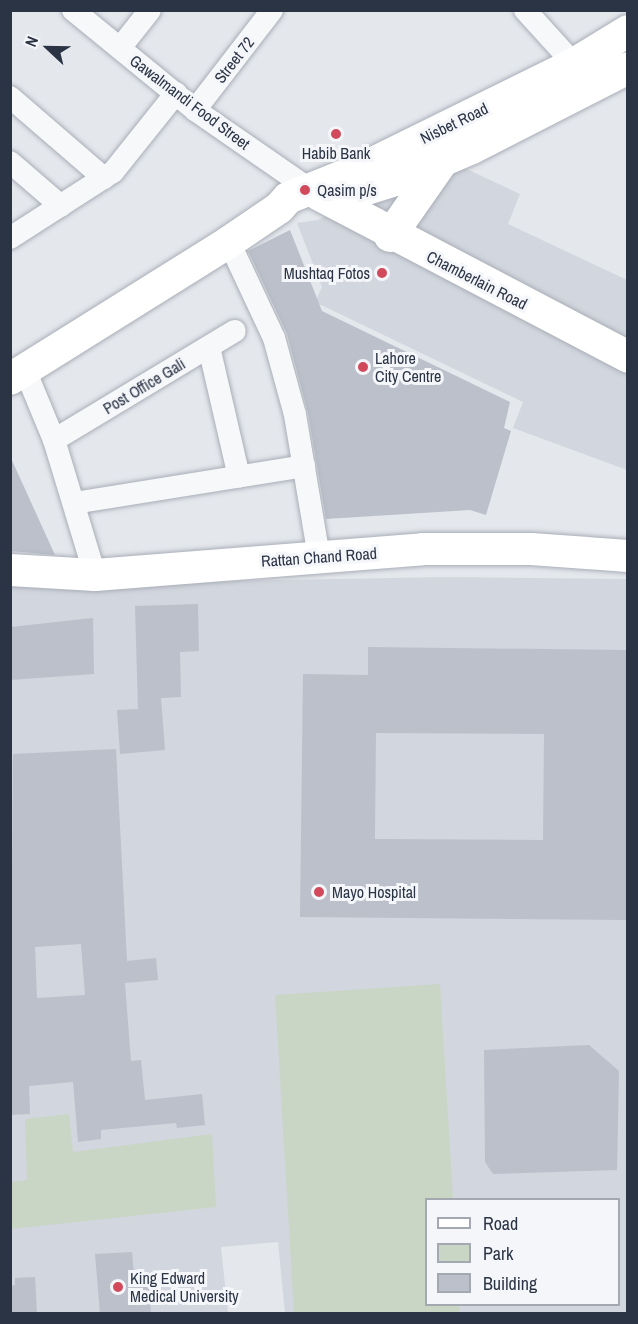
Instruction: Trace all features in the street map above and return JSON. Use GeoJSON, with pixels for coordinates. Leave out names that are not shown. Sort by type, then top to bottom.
{"type":"FeatureCollection","features":[{"type":"Feature","properties":{"kind":"main road","name":"Nisbet Road"},"geometry":{"type":"LineString","coordinates":[[319,195],[363,168],[574,64],[627,31]]}},
{"type":"Feature","properties":{"kind":"main road","name":"Nisbet Road"},"geometry":{"type":"LineString","coordinates":[[17,375],[229,242],[279,208],[288,198],[319,195],[402,178],[627,68]]}},
{"type":"Feature","properties":{"kind":"main road"},"geometry":{"type":"LineString","coordinates":[[390,236],[445,158]]}},
{"type":"Feature","properties":{"kind":"main road","name":"Chamberlain Road"},"geometry":{"type":"LineString","coordinates":[[319,195],[390,236],[627,357]]}},
{"type":"Feature","properties":{"kind":"main road","name":"Rattan Chand Road"},"geometry":{"type":"LineString","coordinates":[[10,570],[95,575],[423,549],[509,549],[627,556]]}},
{"type":"Feature","properties":{"kind":"street"},"geometry":{"type":"LineString","coordinates":[[120,48],[150,10]]}},
{"type":"Feature","properties":{"kind":"street","name":"Street 72"},"geometry":{"type":"LineString","coordinates":[[195,110],[272,10]]}},
{"type":"Feature","properties":{"kind":"street"},"geometry":{"type":"LineString","coordinates":[[525,10],[574,64]]}},
{"type":"Feature","properties":{"kind":"street","name":"Gawalmandi Food Street"},"geometry":{"type":"LineString","coordinates":[[77,12],[195,110],[319,195]]}},
{"type":"Feature","properties":{"kind":"street"},"geometry":{"type":"LineString","coordinates":[[10,238],[114,172],[176,93]]}},
{"type":"Feature","properties":{"kind":"street"},"geometry":{"type":"LineString","coordinates":[[10,97],[104,178]]}},
{"type":"Feature","properties":{"kind":"street"},"geometry":{"type":"LineString","coordinates":[[16,175],[61,206]]}},
{"type":"Feature","properties":{"kind":"street"},"geometry":{"type":"LineString","coordinates":[[229,242],[274,338],[304,466],[319,557]]}},
{"type":"Feature","properties":{"kind":"street","name":"Post Office Gali"},"geometry":{"type":"LineString","coordinates":[[54,440],[235,332]]}},
{"type":"Feature","properties":{"kind":"street"},"geometry":{"type":"LineString","coordinates":[[209,347],[239,477]]}},
{"type":"Feature","properties":{"kind":"street"},"geometry":{"type":"LineString","coordinates":[[17,375],[54,440],[95,575]]}},
{"type":"Feature","properties":{"kind":"street"},"geometry":{"type":"LineString","coordinates":[[74,503],[304,466]]}},
{"type":"Feature","properties":{"kind":"shaded area"},"geometry":{"type":"Polygon","coordinates":[[[443,158],[520,194],[508,224],[627,280],[627,470],[513,428],[523,402],[315,302],[322,287],[297,223],[318,220],[443,158]]]}},
{"type":"Feature","properties":{"kind":"shaded area","name":"Mayo Hospital"},"geometry":{"type":"Polygon","coordinates":[[[448,577],[627,579],[627,1313],[285,1313],[278,1242],[221,1247],[228,1313],[11,1313],[10,585],[448,577]]]}},
{"type":"Feature","properties":{"kind":"green space"},"geometry":{"type":"Polygon","coordinates":[[[440,984],[453,1198],[425,1198],[425,1306],[459,1306],[460,1313],[294,1313],[275,995],[440,984]]]}},
{"type":"Feature","properties":{"kind":"green space"},"geometry":{"type":"Polygon","coordinates":[[[69,1114],[73,1152],[212,1134],[216,1207],[11,1229],[11,1182],[27,1180],[25,1119],[69,1114]]]}},
{"type":"Feature","properties":{"kind":"building","name":"Lahore City Centre"},"geometry":{"type":"Polygon","coordinates":[[[290,230],[322,311],[510,402],[504,428],[511,431],[486,515],[470,510],[326,519],[308,413],[287,334],[248,251],[290,230]]]}},
{"type":"Feature","properties":{"kind":"building"},"geometry":{"type":"Polygon","coordinates":[[[10,456],[55,555],[10,551],[10,456]]]}},
{"type":"Feature","properties":{"kind":"building"},"geometry":{"type":"Polygon","coordinates":[[[198,604],[199,651],[180,652],[181,697],[161,698],[165,750],[120,754],[117,710],[138,709],[135,606],[198,604]]]}},
{"type":"Feature","properties":{"kind":"building"},"geometry":{"type":"Polygon","coordinates":[[[93,618],[94,674],[10,680],[10,627],[93,618]]]}},
{"type":"Feature","properties":{"kind":"building"},"geometry":{"type":"Polygon","coordinates":[[[368,647],[627,650],[627,920],[300,917],[303,674],[368,675],[368,647]],[[376,733],[375,839],[543,840],[544,734],[376,733]]]}},
{"type":"Feature","properties":{"kind":"building"},"geometry":{"type":"Polygon","coordinates":[[[116,749],[127,961],[156,958],[158,980],[125,983],[131,1061],[141,1060],[145,1100],[202,1094],[205,1125],[177,1128],[176,1123],[101,1130],[101,1139],[78,1142],[73,1082],[29,1086],[30,1114],[10,1115],[13,754],[116,749]],[[81,944],[35,947],[37,998],[85,995],[81,944]]]}},
{"type":"Feature","properties":{"kind":"building"},"geometry":{"type":"Polygon","coordinates":[[[589,1045],[619,1071],[617,1170],[493,1174],[485,1162],[484,1050],[589,1045]]]}},
{"type":"Feature","properties":{"kind":"building"},"geometry":{"type":"Polygon","coordinates":[[[132,1252],[134,1274],[148,1273],[151,1314],[100,1314],[95,1254],[132,1252]]]}},
{"type":"Feature","properties":{"kind":"building"},"geometry":{"type":"Polygon","coordinates":[[[35,1277],[37,1314],[10,1314],[10,1286],[15,1285],[15,1278],[35,1277]]]}},
{"type":"Feature","properties":{"kind":"place","name":"Habib Bank"},"geometry":{"type":"Point","coordinates":[336,134]}},
{"type":"Feature","properties":{"kind":"place","name":"Qasim p/s"},"geometry":{"type":"Point","coordinates":[305,190]}},
{"type":"Feature","properties":{"kind":"place","name":"Mushtaq Fotos"},"geometry":{"type":"Point","coordinates":[382,273]}},
{"type":"Feature","properties":{"kind":"place","name":"Lahore City Centre"},"geometry":{"type":"Point","coordinates":[363,367]}},
{"type":"Feature","properties":{"kind":"place","name":"Mayo Hospital"},"geometry":{"type":"Point","coordinates":[319,892]}},
{"type":"Feature","properties":{"kind":"place","name":"King Edward Medical University"},"geometry":{"type":"Point","coordinates":[118,1287]}}]}
